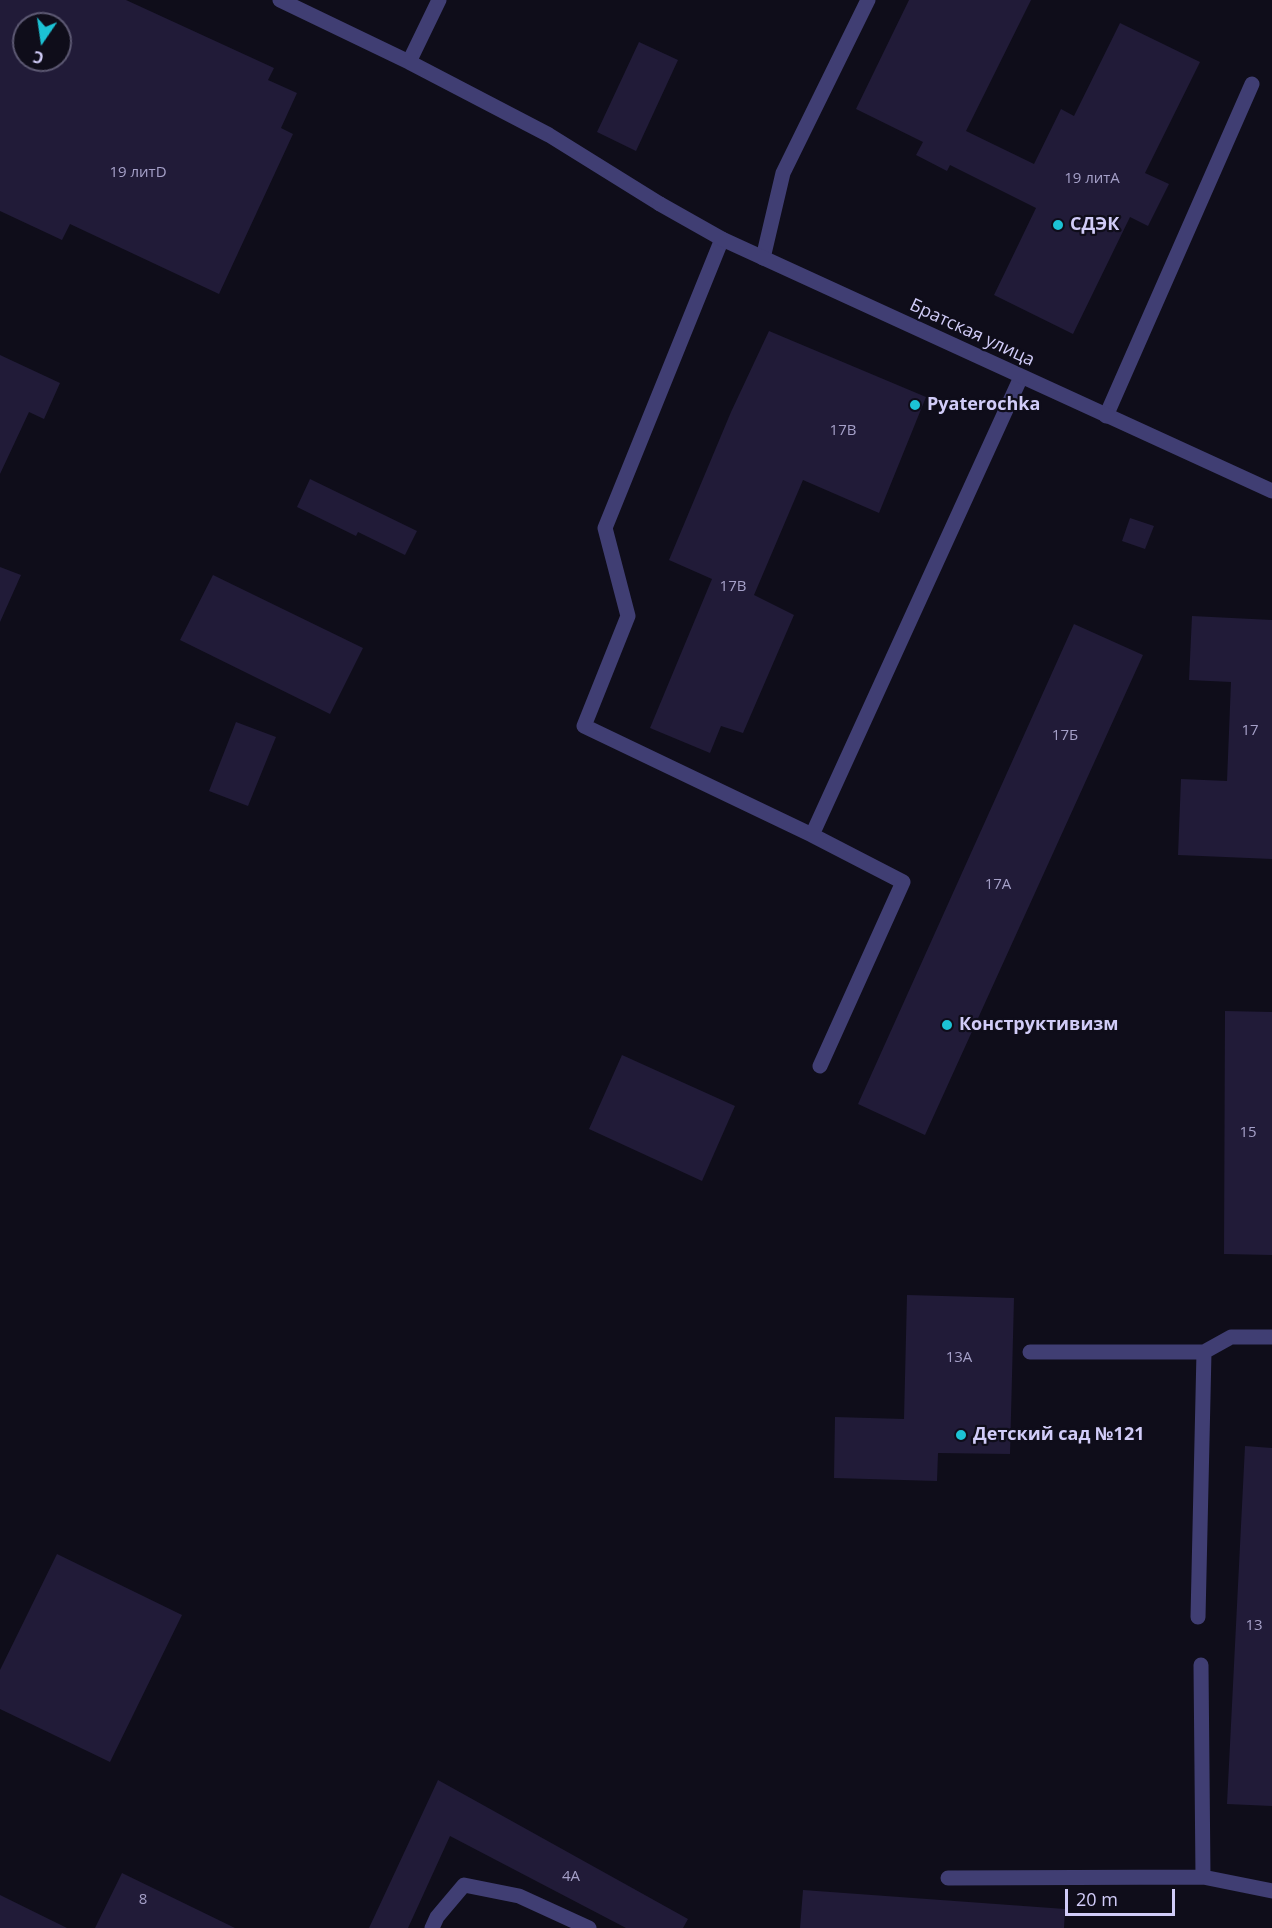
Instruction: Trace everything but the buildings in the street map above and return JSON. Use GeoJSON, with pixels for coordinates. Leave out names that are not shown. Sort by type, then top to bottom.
{"type":"FeatureCollection","features":[{"type":"Feature","properties":{"kind":"street","name":"Братская улица"},"geometry":{"type":"LineString","coordinates":[[280,0],[409,62],[549,135],[660,204],[722,239],[1272,491]]}},
{"type":"Feature","properties":{"kind":"street"},"geometry":{"type":"LineString","coordinates":[[409,62],[439,0]]}},
{"type":"Feature","properties":{"kind":"street"},"geometry":{"type":"LineString","coordinates":[[763,258],[783,173],[868,0]]}},
{"type":"Feature","properties":{"kind":"street"},"geometry":{"type":"LineString","coordinates":[[1106,416],[1252,84]]}},
{"type":"Feature","properties":{"kind":"street"},"geometry":{"type":"LineString","coordinates":[[722,239],[604,528],[627,616],[584,726],[812,835],[903,882],[820,1066]]}},
{"type":"Feature","properties":{"kind":"street"},"geometry":{"type":"LineString","coordinates":[[812,835],[1021,377]]}},
{"type":"Feature","properties":{"kind":"street"},"geometry":{"type":"LineString","coordinates":[[1030,1352],[1204,1352],[1230,1337],[1272,1336]]}},
{"type":"Feature","properties":{"kind":"street"},"geometry":{"type":"LineString","coordinates":[[1198,1617],[1204,1352]]}},
{"type":"Feature","properties":{"kind":"street"},"geometry":{"type":"LineString","coordinates":[[1201,1665],[1203,1877]]}},
{"type":"Feature","properties":{"kind":"street"},"geometry":{"type":"LineString","coordinates":[[948,1878],[1203,1877],[1272,1890]]}},
{"type":"Feature","properties":{"kind":"street"},"geometry":{"type":"LineString","coordinates":[[432,1928],[437,1917],[464,1885],[519,1896],[589,1928]]}},
{"type":"Feature","properties":{"kind":"place","name":"СДЭК"},"geometry":{"type":"Point","coordinates":[1058,225]}},
{"type":"Feature","properties":{"kind":"place","name":"Pyaterochka"},"geometry":{"type":"Point","coordinates":[915,405]}},
{"type":"Feature","properties":{"kind":"place","name":"Конструктивизм"},"geometry":{"type":"Point","coordinates":[947,1025]}},
{"type":"Feature","properties":{"kind":"place","name":"Детский сад №121"},"geometry":{"type":"Point","coordinates":[961,1435]}}]}
